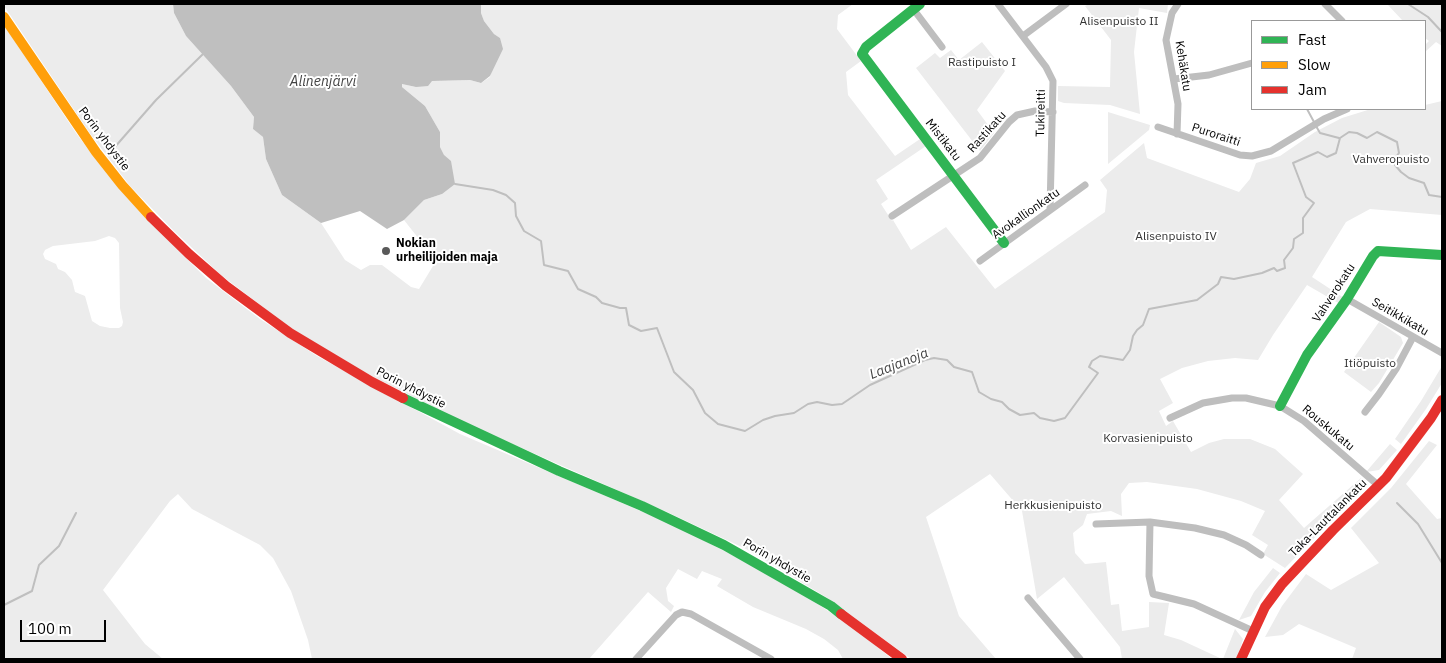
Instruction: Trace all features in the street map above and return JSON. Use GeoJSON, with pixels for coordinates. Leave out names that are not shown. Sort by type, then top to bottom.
{"type":"FeatureCollection","features":[{"type":"Feature","properties":{"kind":"main road","name":"Mistikatu"},"geometry":{"type":"LineString","coordinates":[[917,7],[866,47],[862,54],[1004,243]]}},
{"type":"Feature","properties":{"kind":"main road","name":"Porin yhdystie"},"geometry":{"type":"LineString","coordinates":[[4,17],[96,152],[128,191],[189,254],[226,286],[290,333],[372,382],[414,404],[558,471],[642,506],[724,545],[831,606],[902,659]]}},
{"type":"Feature","properties":{"kind":"main road","name":"Vahverokatu"},"geometry":{"type":"LineString","coordinates":[[1280,406],[1307,355],[1378,251],[1442,255]]}},
{"type":"Feature","properties":{"kind":"main road","name":"Taka-Lauttalankatu"},"geometry":{"type":"LineString","coordinates":[[1242,659],[1265,607],[1282,584],[1333,530],[1379,486],[1406,452],[1442,400]]}},
{"type":"Feature","properties":{"kind":"street","name":"Tukireitti"},"geometry":{"type":"LineString","coordinates":[[998,4],[1050,74],[1053,89],[1050,210]]}},
{"type":"Feature","properties":{"kind":"street"},"geometry":{"type":"LineString","coordinates":[[1023,36],[1066,4]]}},
{"type":"Feature","properties":{"kind":"street","name":"Kehäkatu"},"geometry":{"type":"LineString","coordinates":[[1177,134],[1178,104],[1166,40],[1172,14],[1178,4]]}},
{"type":"Feature","properties":{"kind":"street"},"geometry":{"type":"LineString","coordinates":[[1325,4],[1339,20]]}},
{"type":"Feature","properties":{"kind":"street"},"geometry":{"type":"LineString","coordinates":[[917,7],[942,47]]}},
{"type":"Feature","properties":{"kind":"street"},"geometry":{"type":"LineString","coordinates":[[1174,79],[1209,75],[1251,63]]}},
{"type":"Feature","properties":{"kind":"street","name":"Puroraitti"},"geometry":{"type":"LineString","coordinates":[[1158,128],[1240,155],[1252,156],[1262,155],[1286,143],[1324,119],[1345,110]]}},
{"type":"Feature","properties":{"kind":"street","name":"Rastikatu"},"geometry":{"type":"LineString","coordinates":[[892,216],[980,158],[1017,115],[1035,111],[1053,112]]}},
{"type":"Feature","properties":{"kind":"street","name":"Avokallionkatu"},"geometry":{"type":"LineString","coordinates":[[980,260],[1085,185]]}},
{"type":"Feature","properties":{"kind":"street","name":"Seitikkikatu"},"geometry":{"type":"LineString","coordinates":[[1347,299],[1442,353]]}},
{"type":"Feature","properties":{"kind":"street"},"geometry":{"type":"LineString","coordinates":[[1365,412],[1396,369],[1413,337]]}},
{"type":"Feature","properties":{"kind":"street","name":"Rouskukatu"},"geometry":{"type":"LineString","coordinates":[[1170,418],[1203,403],[1232,398],[1251,399],[1280,406],[1304,421],[1379,486]]}},
{"type":"Feature","properties":{"kind":"street"},"geometry":{"type":"LineString","coordinates":[[1150,522],[1149,576],[1154,594],[1194,604],[1253,631]]}},
{"type":"Feature","properties":{"kind":"street"},"geometry":{"type":"LineString","coordinates":[[1096,524],[1150,522],[1194,528],[1224,535],[1246,545],[1261,555]]}},
{"type":"Feature","properties":{"kind":"street"},"geometry":{"type":"LineString","coordinates":[[1028,598],[1080,659]]}},
{"type":"Feature","properties":{"kind":"street"},"geometry":{"type":"LineString","coordinates":[[636,659],[676,614],[682,612],[690,614],[771,659]]}},
{"type":"Feature","properties":{"kind":"green space"},"geometry":{"type":"Polygon","coordinates":[[[4,4],[173,4],[174,13],[186,36],[231,86],[254,117],[253,129],[263,137],[266,159],[282,195],[321,223],[345,260],[361,270],[370,265],[382,265],[411,287],[419,289],[433,266],[426,248],[404,220],[424,200],[442,194],[444,155],[440,147],[440,132],[425,106],[402,87],[402,84],[416,87],[432,81],[470,80],[481,83],[490,77],[500,38],[494,34],[484,21],[481,13],[481,4],[853,4],[838,15],[837,29],[861,61],[846,72],[848,95],[895,156],[920,139],[926,146],[876,180],[888,199],[881,204],[911,250],[946,227],[995,289],[1105,212],[1107,190],[1100,180],[1144,143],[1147,158],[1239,192],[1250,179],[1256,163],[1280,156],[1315,132],[1342,118],[1368,110],[1426,110],[1426,105],[1442,101],[1442,215],[1370,209],[1346,222],[1312,277],[1344,298],[1340,304],[1307,285],[1258,360],[1235,358],[1208,361],[1182,368],[1160,379],[1173,403],[1159,411],[1166,426],[1173,421],[1191,452],[1209,443],[1224,439],[1250,439],[1275,449],[1303,474],[1279,500],[1304,528],[1361,478],[1361,490],[1285,568],[1263,554],[1268,545],[1252,535],[1265,511],[1241,501],[1197,489],[1147,482],[1129,483],[1121,494],[1122,516],[1111,511],[1087,514],[1083,525],[1073,533],[1075,553],[1085,564],[1106,562],[1111,605],[1119,604],[1122,631],[1149,627],[1149,602],[1169,603],[1164,635],[1181,640],[1222,659],[1122,659],[1120,647],[1064,577],[1037,599],[1022,511],[990,474],[926,517],[959,616],[996,659],[911,659],[826,597],[746,549],[458,420],[362,371],[301,336],[221,275],[130,186],[91,135],[4,4]]]}},
{"type":"Feature","properties":{"kind":"green space","name":"Alisenpuisto II"},"geometry":{"type":"Polygon","coordinates":[[[1089,4],[1168,4],[1167,13],[1139,8],[1134,52],[1140,114],[1110,105],[1064,103],[1058,101],[1058,86],[1110,87],[1111,40],[1085,6],[1089,4]]]}},
{"type":"Feature","properties":{"kind":"green space"},"geometry":{"type":"Polygon","coordinates":[[[1387,4],[1442,4],[1442,46],[1436,42],[1426,51],[1426,44],[1429,41],[1426,39],[1426,20],[1402,20],[1387,4]]]}},
{"type":"Feature","properties":{"kind":"green space"},"geometry":{"type":"Polygon","coordinates":[[[4,25],[76,133],[108,175],[150,222],[206,278],[260,319],[317,356],[460,434],[676,526],[755,567],[806,596],[859,632],[892,659],[843,659],[838,650],[824,639],[806,629],[753,607],[717,586],[722,579],[702,571],[697,579],[678,569],[666,588],[668,601],[674,606],[671,612],[648,592],[589,659],[312,659],[308,640],[291,591],[273,558],[260,545],[192,509],[178,494],[170,501],[103,590],[145,644],[163,659],[4,659],[4,25]],[[109,236],[95,241],[53,246],[45,250],[43,254],[45,259],[56,264],[58,269],[65,272],[72,280],[75,292],[85,296],[92,321],[100,326],[110,328],[119,328],[123,322],[120,308],[119,243],[115,238],[109,236]]]}},
{"type":"Feature","properties":{"kind":"green space","name":"Rastipuisto I"},"geometry":{"type":"Polygon","coordinates":[[[982,42],[1005,71],[977,110],[994,133],[980,151],[916,68],[935,53],[940,58],[951,50],[959,60],[982,42]]]}},
{"type":"Feature","properties":{"kind":"green space"},"geometry":{"type":"Polygon","coordinates":[[[1108,112],[1150,125],[1149,130],[1108,164],[1108,112]]]}},
{"type":"Feature","properties":{"kind":"green space","name":"Itiöpuisto"},"geometry":{"type":"Polygon","coordinates":[[[1379,322],[1401,337],[1403,343],[1379,383],[1371,392],[1344,372],[1379,322]]]}},
{"type":"Feature","properties":{"kind":"green space"},"geometry":{"type":"Polygon","coordinates":[[[1442,366],[1442,383],[1401,444],[1395,439],[1442,366]]]}},
{"type":"Feature","properties":{"kind":"green space"},"geometry":{"type":"Polygon","coordinates":[[[1429,441],[1437,445],[1406,484],[1437,519],[1442,518],[1442,659],[1352,659],[1356,648],[1299,624],[1283,635],[1265,637],[1282,606],[1306,574],[1331,590],[1379,563],[1351,528],[1391,488],[1429,441]]]}},
{"type":"Feature","properties":{"kind":"green space"},"geometry":{"type":"Polygon","coordinates":[[[1390,444],[1397,450],[1379,470],[1366,472],[1390,444]]]}},
{"type":"Feature","properties":{"kind":"green space"},"geometry":{"type":"Polygon","coordinates":[[[1273,568],[1280,573],[1265,592],[1251,616],[1239,620],[1254,592],[1273,568]]]}},
{"type":"Feature","properties":{"kind":"green space"},"geometry":{"type":"Polygon","coordinates":[[[1235,629],[1243,639],[1237,659],[1223,659],[1235,629]]]}},
{"type":"Feature","properties":{"kind":"water","name":"Alinenjärvi"},"geometry":{"type":"Polygon","coordinates":[[[173,4],[481,4],[481,13],[484,21],[494,34],[500,38],[503,49],[490,76],[481,83],[470,80],[432,81],[428,86],[416,87],[402,84],[402,87],[425,106],[440,132],[440,147],[444,155],[451,161],[455,184],[442,194],[424,200],[404,220],[387,229],[360,211],[321,223],[282,195],[266,159],[263,137],[253,129],[254,117],[231,86],[186,36],[174,13],[173,4]]]}},
{"type":"Feature","properties":{"kind":"waterway"},"geometry":{"type":"LineString","coordinates":[[1408,4],[1428,17],[1442,32]]}},
{"type":"Feature","properties":{"kind":"waterway"},"geometry":{"type":"LineString","coordinates":[[114,148],[156,100],[203,54]]}},
{"type":"Feature","properties":{"kind":"waterway"},"geometry":{"type":"LineString","coordinates":[[1308,110],[1314,122]]}},
{"type":"Feature","properties":{"kind":"waterway"},"geometry":{"type":"LineString","coordinates":[[1316,126],[1320,133],[1339,138]]}},
{"type":"Feature","properties":{"kind":"waterway","name":"Laajanoja"},"geometry":{"type":"LineString","coordinates":[[455,184],[493,190],[506,195],[515,203],[516,216],[524,231],[541,241],[544,265],[568,271],[578,289],[596,297],[602,303],[626,308],[629,325],[641,331],[657,328],[674,372],[693,390],[705,413],[718,424],[745,431],[763,420],[794,413],[808,404],[817,402],[832,405],[842,404],[870,385],[925,360],[934,358],[947,360],[954,367],[972,372],[979,392],[991,399],[1002,402],[1009,409],[1020,415],[1034,413],[1040,418],[1054,421],[1065,418],[1098,373],[1089,367],[1092,361],[1100,356],[1123,360],[1130,350],[1133,336],[1143,325],[1149,309],[1197,300],[1218,284],[1221,277],[1234,279],[1262,273],[1274,268],[1277,271],[1285,268],[1284,260],[1293,248],[1294,239],[1303,233],[1303,218],[1314,203],[1306,197],[1293,163],[1318,152],[1327,157],[1336,153],[1340,138],[1349,132],[1357,133],[1367,138],[1377,132],[1397,142],[1399,153],[1395,158],[1395,165],[1409,178],[1424,183],[1429,195],[1442,197]]}},
{"type":"Feature","properties":{"kind":"waterway"},"geometry":{"type":"LineString","coordinates":[[1397,503],[1418,524],[1442,563]]}},
{"type":"Feature","properties":{"kind":"waterway"},"geometry":{"type":"LineString","coordinates":[[4,605],[32,591],[39,565],[59,546],[76,513]]}},
{"type":"Feature","properties":{"kind":"traffic: fast"},"geometry":{"type":"LineString","coordinates":[[920,4],[866,47],[862,54],[1004,243]]}},
{"type":"Feature","properties":{"kind":"traffic: fast"},"geometry":{"type":"LineString","coordinates":[[1280,406],[1307,355],[1378,251],[1442,255]]}},
{"type":"Feature","properties":{"kind":"traffic: fast"},"geometry":{"type":"LineString","coordinates":[[403,398],[724,545],[831,606],[841,614]]}},
{"type":"Feature","properties":{"kind":"traffic: slow"},"geometry":{"type":"LineString","coordinates":[[4,17],[96,152],[151,217]]}},
{"type":"Feature","properties":{"kind":"traffic: jam"},"geometry":{"type":"LineString","coordinates":[[151,217],[189,254],[226,286],[290,333],[372,382],[403,398]]}},
{"type":"Feature","properties":{"kind":"traffic: jam"},"geometry":{"type":"LineString","coordinates":[[1241,659],[1265,607],[1282,584],[1386,478],[1431,418],[1442,400]]}},
{"type":"Feature","properties":{"kind":"traffic: jam"},"geometry":{"type":"LineString","coordinates":[[841,614],[902,659]]}},
{"type":"Feature","properties":{"kind":"place","name":"Nokian urheilijoiden maja"},"geometry":{"type":"Point","coordinates":[386,251]}},
{"type":"Feature","properties":{"kind":"park label","name":"Vahveropuisto"},"geometry":{"type":"Point","coordinates":[1391,160]}},
{"type":"Feature","properties":{"kind":"park label","name":"Alisenpuisto IV"},"geometry":{"type":"Point","coordinates":[1176,237]}},
{"type":"Feature","properties":{"kind":"park label","name":"Korvasienipuisto"},"geometry":{"type":"Point","coordinates":[1148,439]}},
{"type":"Feature","properties":{"kind":"park label","name":"Herkkusienipuisto"},"geometry":{"type":"Point","coordinates":[1053,506]}}]}
